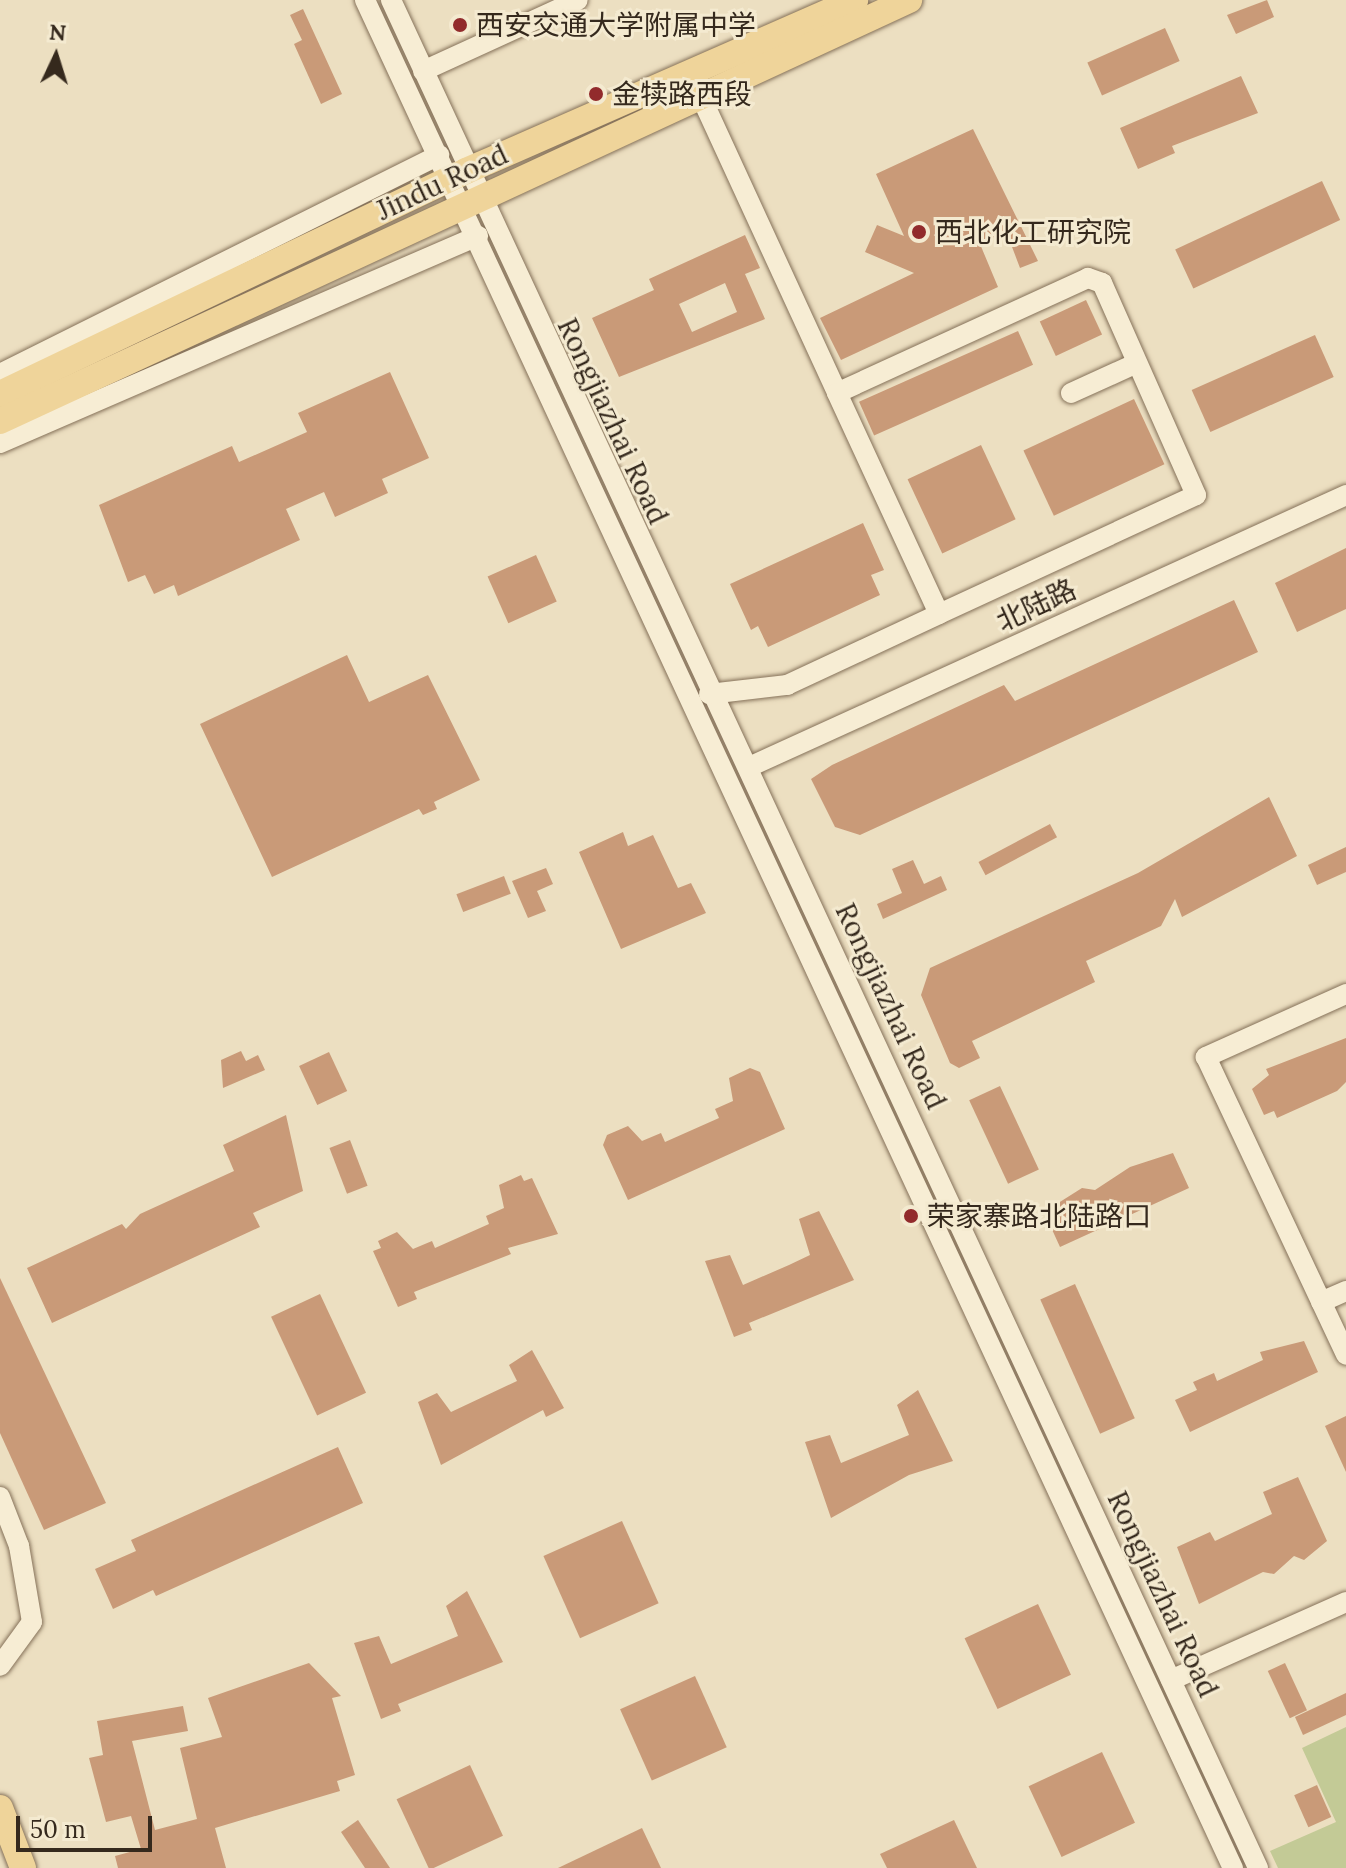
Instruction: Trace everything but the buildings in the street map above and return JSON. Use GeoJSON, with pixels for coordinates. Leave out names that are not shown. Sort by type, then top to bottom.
{"type":"FeatureCollection","features":[{"type":"Feature","properties":{"kind":"main road","name":"Jindu Road"},"geometry":{"type":"LineString","coordinates":[[0,394],[456,176],[855,0]]}},
{"type":"Feature","properties":{"kind":"main road","name":"Jindu Road"},"geometry":{"type":"LineString","coordinates":[[0,421],[702,99],[909,0]]}},
{"type":"Feature","properties":{"kind":"main road"},"geometry":{"type":"LineString","coordinates":[[0,1808],[23,1868]]}},
{"type":"Feature","properties":{"kind":"street"},"geometry":{"type":"LineString","coordinates":[[365,0],[439,155],[456,176]]}},
{"type":"Feature","properties":{"kind":"street"},"geometry":{"type":"LineString","coordinates":[[391,0],[423,71],[456,176]]}},
{"type":"Feature","properties":{"kind":"street"},"geometry":{"type":"LineString","coordinates":[[423,71],[578,0]]}},
{"type":"Feature","properties":{"kind":"street"},"geometry":{"type":"LineString","coordinates":[[702,99],[939,614]]}},
{"type":"Feature","properties":{"kind":"street"},"geometry":{"type":"LineString","coordinates":[[0,374],[439,155]]}},
{"type":"Feature","properties":{"kind":"street","name":"Rongjiazhai Road"},"geometry":{"type":"LineString","coordinates":[[456,176],[709,694],[749,767],[1258,1868]]}},
{"type":"Feature","properties":{"kind":"street","name":"Rongjiazhai Road"},"geometry":{"type":"LineString","coordinates":[[471,205],[478,236],[692,695],[717,770],[1233,1868]]}},
{"type":"Feature","properties":{"kind":"street"},"geometry":{"type":"LineString","coordinates":[[0,443],[478,236]]}},
{"type":"Feature","properties":{"kind":"street"},"geometry":{"type":"LineString","coordinates":[[709,694],[787,685],[1196,495],[1102,283],[1088,278],[837,393]]}},
{"type":"Feature","properties":{"kind":"street"},"geometry":{"type":"LineString","coordinates":[[1071,393],[1137,363]]}},
{"type":"Feature","properties":{"kind":"street","name":"北陆路"},"geometry":{"type":"LineString","coordinates":[[749,767],[1346,495]]}},
{"type":"Feature","properties":{"kind":"street"},"geometry":{"type":"LineString","coordinates":[[1346,994],[1206,1057],[1346,1355]]}},
{"type":"Feature","properties":{"kind":"street"},"geometry":{"type":"LineString","coordinates":[[1321,1302],[1346,1291]]}},
{"type":"Feature","properties":{"kind":"street"},"geometry":{"type":"LineString","coordinates":[[0,1497],[19,1546],[32,1622],[0,1666]]}},
{"type":"Feature","properties":{"kind":"street"},"geometry":{"type":"LineString","coordinates":[[1171,1680],[1346,1602]]}},
{"type":"Feature","properties":{"kind":"green space"},"geometry":{"type":"Polygon","coordinates":[[[1346,1727],[1346,1868],[1278,1868],[1270,1851],[1336,1822],[1302,1748],[1346,1727]]]}},
{"type":"Feature","properties":{"kind":"place","name":"西安交通大学附属中学"},"geometry":{"type":"Point","coordinates":[460,25]}},
{"type":"Feature","properties":{"kind":"place","name":"金犊路西段"},"geometry":{"type":"Point","coordinates":[596,94]}},
{"type":"Feature","properties":{"kind":"place","name":"西北化工研究院"},"geometry":{"type":"Point","coordinates":[919,232]}},
{"type":"Feature","properties":{"kind":"place","name":"荣家寨路北陆路口"},"geometry":{"type":"Point","coordinates":[911,1216]}}]}
